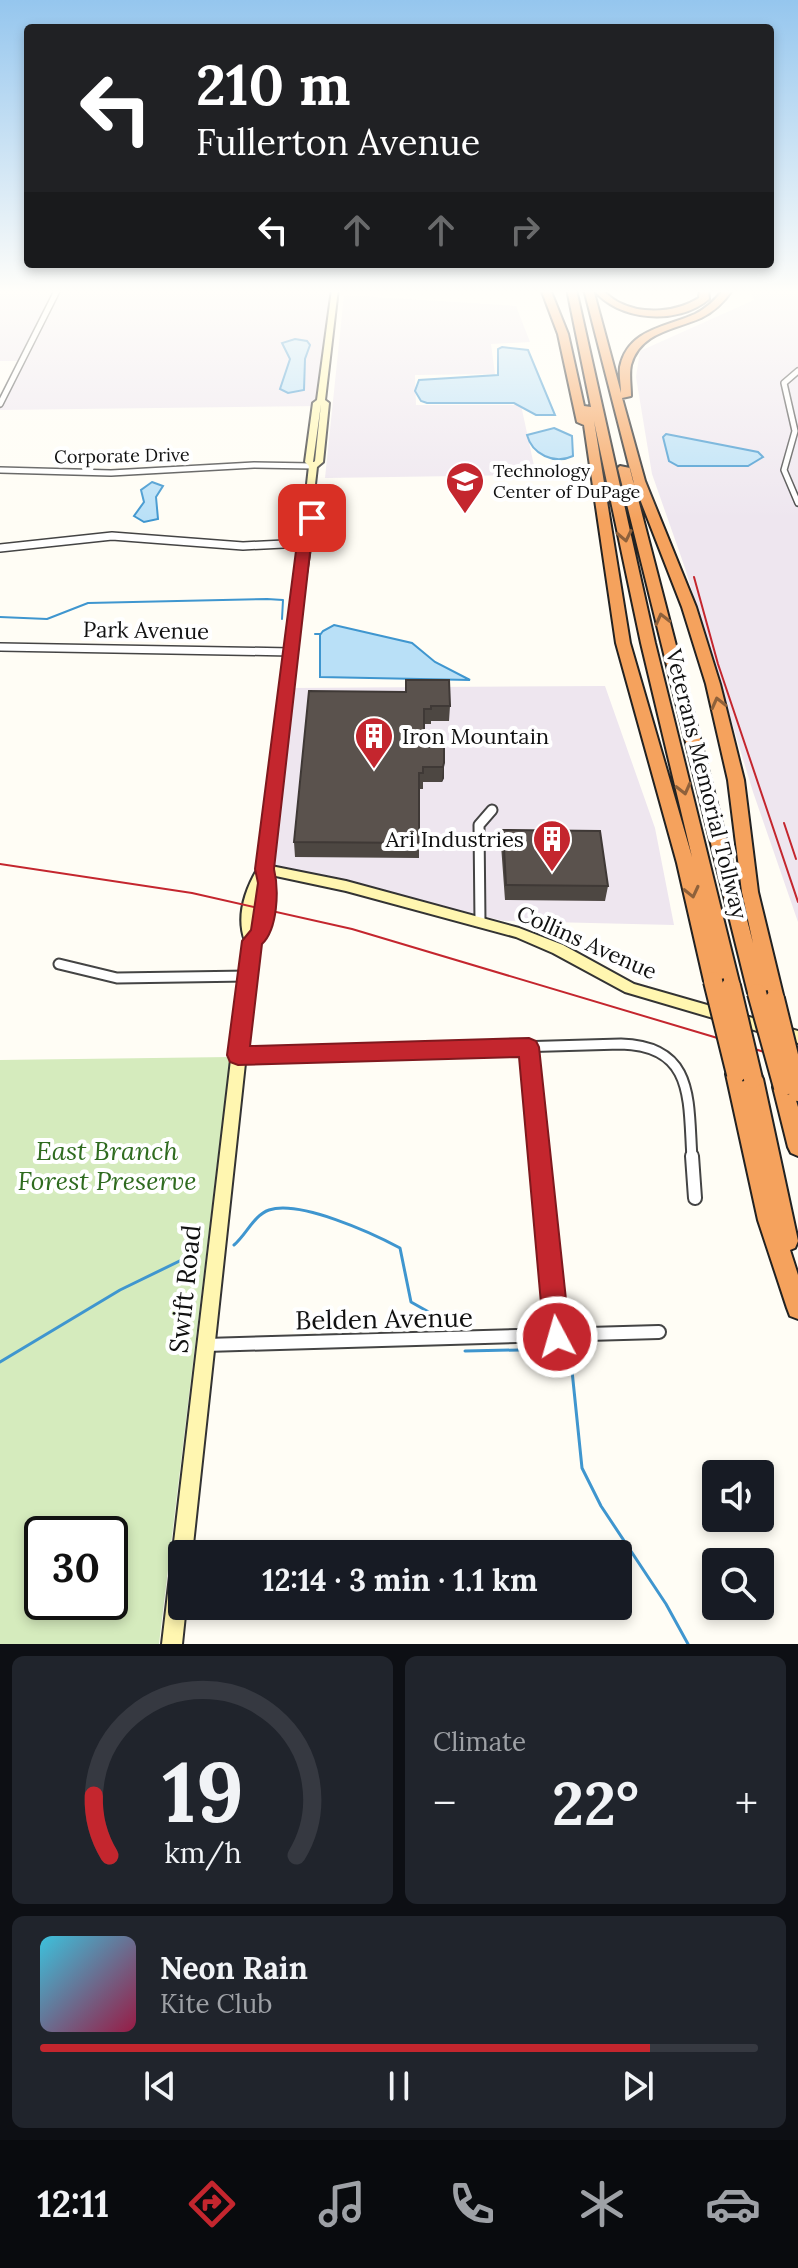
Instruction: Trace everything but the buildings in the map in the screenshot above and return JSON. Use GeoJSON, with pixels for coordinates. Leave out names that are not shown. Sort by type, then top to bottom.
{"type":"FeatureCollection","features":[{"type":"Feature","properties":{"kind":"highway"},"geometry":{"type":"LineString","coordinates":[[571,366],[596,468]]}},
{"type":"Feature","properties":{"kind":"highway"},"geometry":{"type":"LineString","coordinates":[[583,366],[623,643],[722,983]]}},
{"type":"Feature","properties":{"kind":"highway","name":"Veterans Memorial Tollway"},"geometry":{"type":"LineString","coordinates":[[587,366],[722,983],[798,1291]]}},
{"type":"Feature","properties":{"kind":"highway","name":"Veterans Memorial Tollway"},"geometry":{"type":"LineString","coordinates":[[601,366],[624,467],[766,996]]}},
{"type":"Feature","properties":{"kind":"highway"},"geometry":{"type":"LineString","coordinates":[[608,366],[639,481],[689,607],[717,697],[736,780],[766,996],[793,1090],[798,1147]]}},
{"type":"Feature","properties":{"kind":"highway"},"geometry":{"type":"LineString","coordinates":[[624,366],[639,481]]}},
{"type":"Feature","properties":{"kind":"highway"},"geometry":{"type":"LineString","coordinates":[[744,1076],[769,1220],[798,1308]]}},
{"type":"Feature","properties":{"kind":"street"},"geometry":{"type":"LineString","coordinates":[[0,404],[20,366]]}},
{"type":"Feature","properties":{"kind":"street","name":"Swift Road"},"geometry":{"type":"LineString","coordinates":[[172,1644],[252,941],[260,934],[268,883],[264,869],[304,543],[310,538],[314,498],[310,494],[313,466],[319,462],[325,366]]}},
{"type":"Feature","properties":{"kind":"street"},"geometry":{"type":"LineString","coordinates":[[798,371],[784,385],[795,431],[784,466],[798,503]]}},
{"type":"Feature","properties":{"kind":"street"},"geometry":{"type":"LineString","coordinates":[[0,387],[9,387]]}},
{"type":"Feature","properties":{"kind":"street","name":"Corporate Drive"},"geometry":{"type":"LineString","coordinates":[[0,470],[111,473],[313,466]]}},
{"type":"Feature","properties":{"kind":"street"},"geometry":{"type":"LineString","coordinates":[[0,548],[112,536],[230,544],[304,543]]}},
{"type":"Feature","properties":{"kind":"street","name":"Park Avenue"},"geometry":{"type":"LineString","coordinates":[[0,647],[291,652]]}},
{"type":"Feature","properties":{"kind":"street"},"geometry":{"type":"LineString","coordinates":[[480,922],[479,825],[492,810]]}},
{"type":"Feature","properties":{"kind":"street","name":"Collins Avenue"},"geometry":{"type":"LineString","coordinates":[[264,869],[346,886],[480,922],[542,942],[630,988],[798,1037]]}},
{"type":"Feature","properties":{"kind":"street"},"geometry":{"type":"LineString","coordinates":[[59,964],[117,978],[248,976]]}},
{"type":"Feature","properties":{"kind":"street"},"geometry":{"type":"LineString","coordinates":[[238,1055],[633,1044],[653,1048],[669,1057],[683,1073],[695,1198]]}},
{"type":"Feature","properties":{"kind":"street"},"geometry":{"type":"LineString","coordinates":[[529,1047],[557,1337]]}},
{"type":"Feature","properties":{"kind":"street","name":"Belden Avenue"},"geometry":{"type":"LineString","coordinates":[[205,1345],[659,1332]]}},
{"type":"Feature","properties":{"kind":"shaded area"},"geometry":{"type":"Polygon","coordinates":[[[18,366],[325,366],[320,406],[0,410],[0,400],[18,366]]]}},
{"type":"Feature","properties":{"kind":"shaded area"},"geometry":{"type":"Polygon","coordinates":[[[337,366],[494,366],[495,374],[415,375],[416,405],[521,405],[536,475],[325,478],[337,366]]]}},
{"type":"Feature","properties":{"kind":"shaded area"},"geometry":{"type":"Polygon","coordinates":[[[638,366],[798,366],[798,922],[753,792],[685,568],[652,474],[636,377],[638,366]]]}},
{"type":"Feature","properties":{"kind":"shaded area"},"geometry":{"type":"Polygon","coordinates":[[[605,686],[655,828],[674,925],[504,921],[267,867],[289,688],[605,686]]]}},
{"type":"Feature","properties":{"kind":"green space","name":"East Branch Forest Preserve"},"geometry":{"type":"Polygon","coordinates":[[[230,1057],[172,1540],[168,1540],[168,1570],[159,1644],[0,1644],[0,1060],[230,1057]]]}},
{"type":"Feature","properties":{"kind":"water"},"geometry":{"type":"Polygon","coordinates":[[[288,366],[305,366],[304,390],[288,393],[280,389],[288,366]]]}},
{"type":"Feature","properties":{"kind":"water"},"geometry":{"type":"Polygon","coordinates":[[[498,366],[535,366],[555,415],[536,415],[514,403],[427,403],[421,401],[415,391],[419,380],[498,375],[498,366]]]}},
{"type":"Feature","properties":{"kind":"water"},"geometry":{"type":"Polygon","coordinates":[[[554,428],[572,436],[573,456],[558,459],[545,456],[534,448],[527,435],[554,428]]]}},
{"type":"Feature","properties":{"kind":"water"},"geometry":{"type":"Polygon","coordinates":[[[666,434],[758,452],[763,457],[748,466],[678,466],[669,461],[663,437],[666,434]]]}},
{"type":"Feature","properties":{"kind":"water"},"geometry":{"type":"Polygon","coordinates":[[[152,482],[163,486],[156,497],[158,519],[144,522],[134,516],[144,502],[141,490],[152,482]]]}},
{"type":"Feature","properties":{"kind":"water"},"geometry":{"type":"Polygon","coordinates":[[[334,625],[412,643],[435,662],[470,680],[320,677],[320,635],[334,625]]]}},
{"type":"Feature","properties":{"kind":"waterway"},"geometry":{"type":"LineString","coordinates":[[0,617],[47,619],[88,603],[267,599],[283,600],[282,619]]}},
{"type":"Feature","properties":{"kind":"waterway"},"geometry":{"type":"LineString","coordinates":[[315,634],[320,634]]}},
{"type":"Feature","properties":{"kind":"waterway"},"geometry":{"type":"LineString","coordinates":[[234,1245],[259,1216],[269,1210],[299,1210],[336,1220],[400,1248],[411,1302],[457,1328]]}},
{"type":"Feature","properties":{"kind":"waterway"},"geometry":{"type":"LineString","coordinates":[[0,1362],[120,1290],[196,1253]]}},
{"type":"Feature","properties":{"kind":"waterway"},"geometry":{"type":"LineString","coordinates":[[465,1351],[566,1349],[571,1361],[582,1468],[601,1506],[666,1604],[688,1644]]}},
{"type":"Feature","properties":{"kind":"railway"},"geometry":{"type":"LineString","coordinates":[[694,577],[718,664],[798,902]]}},
{"type":"Feature","properties":{"kind":"railway"},"geometry":{"type":"LineString","coordinates":[[784,823],[796,859]]}},
{"type":"Feature","properties":{"kind":"railway"},"geometry":{"type":"LineString","coordinates":[[0,864],[192,893],[352,929],[798,1062]]}},
{"type":"Feature","properties":{"kind":"place","name":"Technology Center of DuPage"},"geometry":{"type":"Point","coordinates":[465,515]}},
{"type":"Feature","properties":{"kind":"place","name":"Iron Mountain"},"geometry":{"type":"Point","coordinates":[374,770]}},
{"type":"Feature","properties":{"kind":"place","name":"Ari Industries"},"geometry":{"type":"Point","coordinates":[552,873]}},
{"type":"Feature","properties":{"kind":"route"},"geometry":{"type":"LineString","coordinates":[[312,518],[310,538],[304,543],[276,767],[264,869],[268,883],[260,934],[252,941],[238,1055],[529,1047],[557,1337]]}}]}
